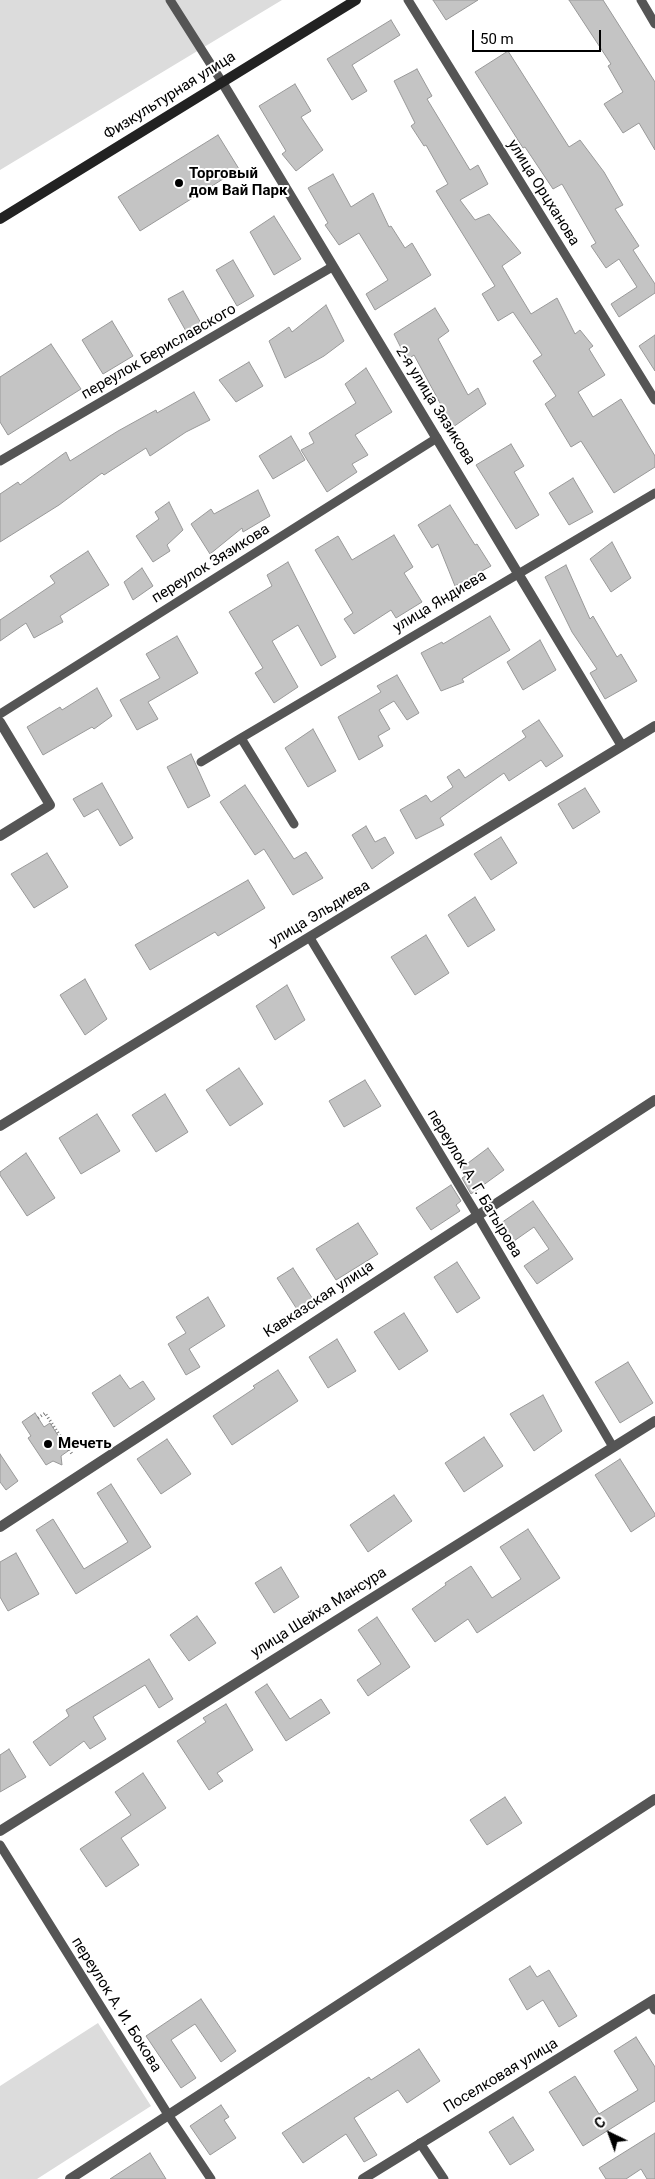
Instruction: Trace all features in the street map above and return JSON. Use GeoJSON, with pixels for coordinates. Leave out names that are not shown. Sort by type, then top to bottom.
{"type":"FeatureCollection","features":[{"type":"Feature","properties":{"kind":"main road","name":"Физкультурная улица"},"geometry":{"type":"LineString","coordinates":[[0,219],[356,0]]}},
{"type":"Feature","properties":{"kind":"street","name":"2-я улица Зязикова"},"geometry":{"type":"LineString","coordinates":[[222,82],[332,267],[519,572],[622,746]]}},
{"type":"Feature","properties":{"kind":"street"},"geometry":{"type":"LineString","coordinates":[[0,722],[50,805],[0,836]]}},
{"type":"Feature","properties":{"kind":"street","name":"улица Эльдиева"},"geometry":{"type":"LineString","coordinates":[[0,1126],[655,726]]}},
{"type":"Feature","properties":{"kind":"street","name":"Кавказская улица"},"geometry":{"type":"LineString","coordinates":[[0,1527],[655,1100]]}},
{"type":"Feature","properties":{"kind":"street","name":"улица Шейха Мансура"},"geometry":{"type":"LineString","coordinates":[[0,1831],[655,1421]]}},
{"type":"Feature","properties":{"kind":"street"},"geometry":{"type":"LineString","coordinates":[[70,2179],[655,1799]]}},
{"type":"Feature","properties":{"kind":"street","name":"Поселковая улица"},"geometry":{"type":"LineString","coordinates":[[363,2179],[654,2004]]}},
{"type":"Feature","properties":{"kind":"lane"},"geometry":{"type":"LineString","coordinates":[[170,0],[222,82]]}},
{"type":"Feature","properties":{"kind":"lane","name":"улица Орцханова"},"geometry":{"type":"LineString","coordinates":[[408,0],[655,400]]}},
{"type":"Feature","properties":{"kind":"lane"},"geometry":{"type":"LineString","coordinates":[[641,0],[655,24]]}},
{"type":"Feature","properties":{"kind":"lane","name":"переулок Бериславского"},"geometry":{"type":"LineString","coordinates":[[0,461],[332,267]]}},
{"type":"Feature","properties":{"kind":"lane","name":"переулок Зязикова"},"geometry":{"type":"LineString","coordinates":[[0,714],[437,438]]}},
{"type":"Feature","properties":{"kind":"lane","name":"улица Яндиева"},"geometry":{"type":"LineString","coordinates":[[201,762],[655,492]]}},
{"type":"Feature","properties":{"kind":"lane"},"geometry":{"type":"LineString","coordinates":[[241,738],[294,824]]}},
{"type":"Feature","properties":{"kind":"lane","name":"переулок А. Г. Батырова"},"geometry":{"type":"LineString","coordinates":[[310,938],[478,1215],[613,1447]]}},
{"type":"Feature","properties":{"kind":"lane","name":"переулок А. И. Бокова"},"geometry":{"type":"LineString","coordinates":[[0,1845],[169,2116],[211,2179]]}},
{"type":"Feature","properties":{"kind":"lane"},"geometry":{"type":"LineString","coordinates":[[420,2143],[444,2179]]}},
{"type":"Feature","properties":{"kind":"path"},"geometry":{"type":"LineString","coordinates":[[38,1418],[45,1413],[72,1454]]}},
{"type":"Feature","properties":{"kind":"shaded area"},"geometry":{"type":"Polygon","coordinates":[[[0,0],[282,0],[0,170],[0,0]]]}},
{"type":"Feature","properties":{"kind":"shaded area"},"geometry":{"type":"Polygon","coordinates":[[[98,2023],[151,2106],[37,2179],[0,2179],[0,2086],[98,2023]]]}},
{"type":"Feature","properties":{"kind":"building"},"geometry":{"type":"Polygon","coordinates":[[[433,0],[478,0],[446,20],[433,0]]]}},
{"type":"Feature","properties":{"kind":"building"},"geometry":{"type":"Polygon","coordinates":[[[569,0],[603,0],[655,82],[655,150],[639,123],[623,133],[604,104],[623,92],[608,66],[611,64],[569,0]]]}},
{"type":"Feature","properties":{"kind":"building"},"geometry":{"type":"Polygon","coordinates":[[[391,20],[400,35],[352,65],[367,91],[352,100],[327,59],[391,20]]]}},
{"type":"Feature","properties":{"kind":"building"},"geometry":{"type":"Polygon","coordinates":[[[508,51],[569,147],[580,140],[604,172],[623,205],[615,209],[639,246],[633,250],[655,284],[655,293],[619,317],[611,304],[637,287],[619,259],[606,268],[591,246],[596,243],[562,184],[553,189],[525,147],[523,148],[475,72],[508,51]]]}},
{"type":"Feature","properties":{"kind":"building"},"geometry":{"type":"Polygon","coordinates":[[[417,69],[432,96],[427,99],[470,170],[478,165],[488,184],[460,200],[475,220],[489,214],[521,253],[502,266],[531,314],[557,298],[575,334],[580,330],[593,346],[589,349],[605,375],[578,392],[593,417],[621,399],[655,456],[655,467],[614,493],[581,441],[571,447],[545,404],[556,396],[533,361],[542,355],[513,312],[498,321],[482,294],[495,286],[436,191],[448,184],[426,145],[424,146],[411,126],[415,123],[394,81],[417,69]]]}},
{"type":"Feature","properties":{"kind":"building"},"geometry":{"type":"Polygon","coordinates":[[[295,84],[311,111],[301,117],[323,150],[296,171],[282,154],[286,151],[259,106],[295,84]]]}},
{"type":"Feature","properties":{"kind":"building","name":"Торговый дом Вай Парк"},"geometry":{"type":"Polygon","coordinates":[[[218,135],[239,169],[140,231],[118,197],[218,135]]]}},
{"type":"Feature","properties":{"kind":"building"},"geometry":{"type":"Polygon","coordinates":[[[333,174],[351,207],[373,193],[389,227],[391,226],[405,248],[412,243],[431,275],[375,310],[366,294],[388,280],[359,233],[339,245],[325,225],[328,223],[308,188],[333,174]]]}},
{"type":"Feature","properties":{"kind":"building"},"geometry":{"type":"Polygon","coordinates":[[[274,216],[301,259],[274,275],[250,232],[274,216]]]}},
{"type":"Feature","properties":{"kind":"building"},"geometry":{"type":"Polygon","coordinates":[[[233,260],[254,296],[237,306],[216,270],[233,260]]]}},
{"type":"Feature","properties":{"kind":"building"},"geometry":{"type":"Polygon","coordinates":[[[183,291],[202,325],[187,333],[168,299],[183,291]]]}},
{"type":"Feature","properties":{"kind":"building"},"geometry":{"type":"Polygon","coordinates":[[[326,305],[344,341],[324,356],[285,378],[269,341],[289,327],[292,332],[326,305]]]}},
{"type":"Feature","properties":{"kind":"building"},"geometry":{"type":"Polygon","coordinates":[[[435,308],[449,331],[438,339],[468,395],[478,388],[486,404],[453,427],[414,355],[407,360],[394,334],[435,308]]]}},
{"type":"Feature","properties":{"kind":"building"},"geometry":{"type":"Polygon","coordinates":[[[112,321],[133,356],[103,374],[82,340],[112,321]]]}},
{"type":"Feature","properties":{"kind":"building"},"geometry":{"type":"Polygon","coordinates":[[[655,335],[655,371],[639,346],[655,335]]]}},
{"type":"Feature","properties":{"kind":"building"},"geometry":{"type":"Polygon","coordinates":[[[51,344],[81,389],[8,435],[0,422],[0,377],[51,344]]]}},
{"type":"Feature","properties":{"kind":"building"},"geometry":{"type":"Polygon","coordinates":[[[249,362],[263,386],[236,402],[219,380],[249,362]]]}},
{"type":"Feature","properties":{"kind":"building"},"geometry":{"type":"Polygon","coordinates":[[[366,368],[392,412],[355,435],[368,455],[352,464],[357,472],[327,492],[301,450],[314,443],[309,433],[356,403],[345,384],[366,368]]]}},
{"type":"Feature","properties":{"kind":"building"},"geometry":{"type":"Polygon","coordinates":[[[194,392],[210,420],[186,432],[150,456],[146,448],[104,475],[102,473],[59,505],[0,542],[0,494],[18,482],[20,485],[66,452],[70,461],[118,431],[156,410],[157,413],[194,392]]]}},
{"type":"Feature","properties":{"kind":"building"},"geometry":{"type":"Polygon","coordinates":[[[291,436],[305,460],[273,479],[259,456],[291,436]]]}},
{"type":"Feature","properties":{"kind":"building"},"geometry":{"type":"Polygon","coordinates":[[[511,444],[524,466],[514,472],[539,515],[516,529],[476,465],[511,444]]]}},
{"type":"Feature","properties":{"kind":"building"},"geometry":{"type":"Polygon","coordinates":[[[573,478],[593,512],[569,525],[549,493],[573,478]]]}},
{"type":"Feature","properties":{"kind":"building"},"geometry":{"type":"Polygon","coordinates":[[[258,490],[270,516],[243,532],[242,528],[210,554],[191,524],[211,509],[214,514],[258,490]]]}},
{"type":"Feature","properties":{"kind":"building"},"geometry":{"type":"Polygon","coordinates":[[[169,502],[183,530],[167,545],[170,551],[153,562],[136,536],[159,519],[155,512],[169,502]]]}},
{"type":"Feature","properties":{"kind":"building"},"geometry":{"type":"Polygon","coordinates":[[[450,505],[475,545],[477,544],[491,566],[455,586],[438,544],[432,548],[418,525],[450,505]]]}},
{"type":"Feature","properties":{"kind":"building"},"geometry":{"type":"Polygon","coordinates":[[[394,535],[413,567],[404,573],[422,602],[396,618],[391,610],[354,634],[344,619],[353,613],[315,550],[338,536],[352,560],[394,535]]]}},
{"type":"Feature","properties":{"kind":"building"},"geometry":{"type":"Polygon","coordinates":[[[612,542],[631,578],[611,592],[590,559],[612,542]]]}},
{"type":"Feature","properties":{"kind":"building"},"geometry":{"type":"Polygon","coordinates":[[[88,551],[109,585],[60,616],[63,622],[34,638],[26,623],[0,641],[0,620],[55,583],[50,576],[88,551]]]}},
{"type":"Feature","properties":{"kind":"building"},"geometry":{"type":"Polygon","coordinates":[[[288,562],[336,657],[321,666],[298,625],[272,641],[298,687],[274,703],[255,673],[263,668],[229,612],[272,586],[267,575],[288,562]]]}},
{"type":"Feature","properties":{"kind":"building"},"geometry":{"type":"Polygon","coordinates":[[[566,565],[590,619],[593,616],[617,657],[621,654],[637,681],[605,699],[590,673],[597,669],[572,632],[545,577],[566,565]]]}},
{"type":"Feature","properties":{"kind":"building"},"geometry":{"type":"Polygon","coordinates":[[[142,568],[153,586],[133,600],[124,582],[142,568]]]}},
{"type":"Feature","properties":{"kind":"building"},"geometry":{"type":"Polygon","coordinates":[[[490,616],[510,650],[462,679],[464,682],[441,691],[421,653],[442,642],[443,644],[490,616]]]}},
{"type":"Feature","properties":{"kind":"building"},"geometry":{"type":"Polygon","coordinates":[[[177,636],[198,673],[148,702],[158,719],[137,730],[120,700],[160,678],[146,654],[177,636]]]}},
{"type":"Feature","properties":{"kind":"building"},"geometry":{"type":"Polygon","coordinates":[[[540,640],[556,670],[523,690],[507,662],[540,640]]]}},
{"type":"Feature","properties":{"kind":"building"},"geometry":{"type":"Polygon","coordinates":[[[397,675],[419,713],[407,720],[394,701],[379,710],[390,729],[378,736],[383,746],[359,760],[338,717],[381,692],[377,686],[397,675]]]}},
{"type":"Feature","properties":{"kind":"building"},"geometry":{"type":"Polygon","coordinates":[[[97,688],[112,716],[94,729],[92,727],[43,755],[27,727],[60,707],[62,710],[97,688]]]}},
{"type":"Feature","properties":{"kind":"building"},"geometry":{"type":"Polygon","coordinates":[[[539,720],[563,756],[546,767],[541,760],[509,781],[504,773],[440,818],[444,825],[416,839],[400,810],[426,795],[431,802],[453,787],[447,777],[459,769],[465,778],[526,737],[522,731],[539,720]]]}},
{"type":"Feature","properties":{"kind":"building"},"geometry":{"type":"Polygon","coordinates":[[[313,729],[336,771],[308,787],[285,748],[313,729]]]}},
{"type":"Feature","properties":{"kind":"building"},"geometry":{"type":"Polygon","coordinates":[[[191,754],[210,796],[188,808],[167,767],[191,754]]]}},
{"type":"Feature","properties":{"kind":"building"},"geometry":{"type":"Polygon","coordinates":[[[102,783],[133,838],[120,846],[98,809],[84,817],[73,799],[102,783]]]}},
{"type":"Feature","properties":{"kind":"building"},"geometry":{"type":"Polygon","coordinates":[[[245,785],[294,859],[306,852],[323,878],[293,895],[264,849],[255,855],[220,802],[245,785]]]}},
{"type":"Feature","properties":{"kind":"building"},"geometry":{"type":"Polygon","coordinates":[[[585,788],[600,812],[573,829],[558,804],[585,788]]]}},
{"type":"Feature","properties":{"kind":"building"},"geometry":{"type":"Polygon","coordinates":[[[366,826],[375,842],[385,837],[394,853],[372,869],[352,835],[366,826]]]}},
{"type":"Feature","properties":{"kind":"building"},"geometry":{"type":"Polygon","coordinates":[[[501,837],[517,863],[491,880],[474,854],[501,837]]]}},
{"type":"Feature","properties":{"kind":"building"},"geometry":{"type":"Polygon","coordinates":[[[47,853],[68,887],[34,908],[11,874],[47,853]]]}},
{"type":"Feature","properties":{"kind":"building"},"geometry":{"type":"Polygon","coordinates":[[[248,880],[265,908],[218,936],[215,932],[150,970],[135,945],[248,880]]]}},
{"type":"Feature","properties":{"kind":"building"},"geometry":{"type":"Polygon","coordinates":[[[475,897],[495,930],[468,947],[448,915],[475,897]]]}},
{"type":"Feature","properties":{"kind":"building"},"geometry":{"type":"Polygon","coordinates":[[[426,935],[449,973],[415,995],[391,957],[426,935]]]}},
{"type":"Feature","properties":{"kind":"building"},"geometry":{"type":"Polygon","coordinates":[[[85,979],[107,1019],[85,1035],[60,995],[85,979]]]}},
{"type":"Feature","properties":{"kind":"building"},"geometry":{"type":"Polygon","coordinates":[[[287,985],[305,1020],[275,1040],[256,1006],[287,985]]]}},
{"type":"Feature","properties":{"kind":"building"},"geometry":{"type":"Polygon","coordinates":[[[239,1068],[263,1104],[230,1126],[206,1090],[239,1068]]]}},
{"type":"Feature","properties":{"kind":"building"},"geometry":{"type":"Polygon","coordinates":[[[365,1080],[381,1106],[344,1127],[329,1101],[365,1080]]]}},
{"type":"Feature","properties":{"kind":"building"},"geometry":{"type":"Polygon","coordinates":[[[165,1094],[188,1132],[156,1152],[132,1115],[165,1094]]]}},
{"type":"Feature","properties":{"kind":"building"},"geometry":{"type":"Polygon","coordinates":[[[97,1114],[120,1151],[81,1174],[59,1138],[97,1114]]]}},
{"type":"Feature","properties":{"kind":"building"},"geometry":{"type":"Polygon","coordinates":[[[488,1148],[504,1170],[471,1194],[462,1178],[465,1176],[460,1169],[488,1148]]]}},
{"type":"Feature","properties":{"kind":"building"},"geometry":{"type":"Polygon","coordinates":[[[26,1153],[55,1198],[27,1216],[0,1175],[0,1172],[26,1153]]]}},
{"type":"Feature","properties":{"kind":"building"},"geometry":{"type":"Polygon","coordinates":[[[451,1185],[461,1201],[456,1205],[460,1211],[431,1230],[416,1208],[451,1185]]]}},
{"type":"Feature","properties":{"kind":"building"},"geometry":{"type":"Polygon","coordinates":[[[533,1201],[573,1259],[537,1284],[524,1266],[549,1249],[534,1227],[514,1241],[501,1223],[533,1201]]]}},
{"type":"Feature","properties":{"kind":"building"},"geometry":{"type":"Polygon","coordinates":[[[358,1223],[378,1254],[336,1280],[316,1249],[358,1223]]]}},
{"type":"Feature","properties":{"kind":"building"},"geometry":{"type":"Polygon","coordinates":[[[457,1262],[480,1298],[457,1313],[434,1277],[457,1262]]]}},
{"type":"Feature","properties":{"kind":"building"},"geometry":{"type":"Polygon","coordinates":[[[293,1268],[316,1304],[300,1314],[277,1278],[293,1268]]]}},
{"type":"Feature","properties":{"kind":"building"},"geometry":{"type":"Polygon","coordinates":[[[208,1297],[225,1326],[189,1349],[200,1367],[186,1375],[168,1344],[186,1333],[176,1317],[208,1297]]]}},
{"type":"Feature","properties":{"kind":"building"},"geometry":{"type":"Polygon","coordinates":[[[404,1313],[428,1351],[399,1370],[374,1332],[404,1313]]]}},
{"type":"Feature","properties":{"kind":"building"},"geometry":{"type":"Polygon","coordinates":[[[337,1339],[356,1371],[328,1388],[309,1357],[337,1339]]]}},
{"type":"Feature","properties":{"kind":"building"},"geometry":{"type":"Polygon","coordinates":[[[628,1362],[653,1403],[620,1423],[595,1382],[628,1362]]]}},
{"type":"Feature","properties":{"kind":"building"},"geometry":{"type":"Polygon","coordinates":[[[278,1370],[298,1401],[232,1445],[213,1416],[278,1370]]]}},
{"type":"Feature","properties":{"kind":"building"},"geometry":{"type":"Polygon","coordinates":[[[120,1375],[130,1389],[143,1381],[155,1399],[114,1427],[92,1393],[120,1375]]]}},
{"type":"Feature","properties":{"kind":"building"},"geometry":{"type":"Polygon","coordinates":[[[543,1395],[562,1431],[534,1451],[510,1414],[543,1395]]]}},
{"type":"Feature","properties":{"kind":"building","name":"Мечеть"},"geometry":{"type":"Polygon","coordinates":[[[35,1413],[44,1427],[50,1423],[68,1451],[61,1456],[62,1465],[53,1461],[46,1465],[28,1438],[31,1436],[22,1422],[35,1413]]]}},
{"type":"Feature","properties":{"kind":"building"},"geometry":{"type":"Polygon","coordinates":[[[484,1437],[503,1466],[464,1492],[445,1463],[484,1437]]]}},
{"type":"Feature","properties":{"kind":"building"},"geometry":{"type":"Polygon","coordinates":[[[167,1439],[191,1474],[161,1494],[137,1459],[167,1439]]]}},
{"type":"Feature","properties":{"kind":"building"},"geometry":{"type":"Polygon","coordinates":[[[0,1454],[18,1481],[6,1490],[0,1482],[0,1454]]]}},
{"type":"Feature","properties":{"kind":"building"},"geometry":{"type":"Polygon","coordinates":[[[620,1459],[655,1514],[655,1516],[631,1532],[595,1475],[620,1459]]]}},
{"type":"Feature","properties":{"kind":"building"},"geometry":{"type":"Polygon","coordinates":[[[111,1484],[151,1547],[76,1594],[36,1530],[53,1519],[84,1569],[128,1542],[97,1493],[111,1484]]]}},
{"type":"Feature","properties":{"kind":"building"},"geometry":{"type":"Polygon","coordinates":[[[394,1495],[412,1521],[368,1552],[350,1525],[394,1495]]]}},
{"type":"Feature","properties":{"kind":"building"},"geometry":{"type":"Polygon","coordinates":[[[528,1529],[560,1578],[477,1633],[468,1619],[435,1642],[412,1609],[446,1585],[445,1583],[471,1566],[492,1598],[521,1579],[500,1547],[528,1529]]]}},
{"type":"Feature","properties":{"kind":"building"},"geometry":{"type":"Polygon","coordinates":[[[16,1553],[39,1594],[8,1611],[0,1597],[0,1562],[16,1553]]]}},
{"type":"Feature","properties":{"kind":"building"},"geometry":{"type":"Polygon","coordinates":[[[281,1567],[299,1597],[274,1613],[255,1583],[281,1567]]]}},
{"type":"Feature","properties":{"kind":"building"},"geometry":{"type":"Polygon","coordinates":[[[197,1616],[216,1643],[189,1661],[170,1635],[197,1616]]]}},
{"type":"Feature","properties":{"kind":"building"},"geometry":{"type":"Polygon","coordinates":[[[377,1617],[410,1667],[368,1696],[357,1680],[381,1664],[358,1630],[377,1617]]]}},
{"type":"Feature","properties":{"kind":"building"},"geometry":{"type":"Polygon","coordinates":[[[149,1659],[173,1699],[159,1708],[145,1685],[93,1717],[106,1739],[90,1749],[84,1741],[50,1766],[33,1742],[69,1716],[66,1710],[149,1659]]]}},
{"type":"Feature","properties":{"kind":"building"},"geometry":{"type":"Polygon","coordinates":[[[267,1684],[290,1719],[321,1699],[330,1713],[286,1741],[255,1692],[267,1684]]]}},
{"type":"Feature","properties":{"kind":"building"},"geometry":{"type":"Polygon","coordinates":[[[226,1704],[253,1750],[217,1773],[223,1781],[209,1790],[177,1741],[206,1722],[203,1718],[226,1704]]]}},
{"type":"Feature","properties":{"kind":"building"},"geometry":{"type":"Polygon","coordinates":[[[9,1749],[26,1777],[0,1792],[0,1755],[9,1749]]]}},
{"type":"Feature","properties":{"kind":"building"},"geometry":{"type":"Polygon","coordinates":[[[143,1773],[166,1808],[121,1838],[139,1865],[106,1887],[80,1849],[131,1815],[115,1792],[143,1773]]]}},
{"type":"Feature","properties":{"kind":"building"},"geometry":{"type":"Polygon","coordinates":[[[505,1797],[522,1823],[487,1845],[470,1820],[505,1797]]]}},
{"type":"Feature","properties":{"kind":"building"},"geometry":{"type":"Polygon","coordinates":[[[530,1966],[537,1977],[549,1970],[577,2016],[559,2027],[543,2000],[527,2010],[509,1979],[530,1966]]]}},
{"type":"Feature","properties":{"kind":"building"},"geometry":{"type":"Polygon","coordinates":[[[201,1999],[236,2051],[221,2062],[195,2024],[171,2040],[196,2078],[181,2088],[146,2036],[201,1999]]]}},
{"type":"Feature","properties":{"kind":"building"},"geometry":{"type":"Polygon","coordinates":[[[636,2037],[655,2067],[655,2101],[583,2146],[549,2092],[575,2076],[599,2114],[638,2090],[614,2051],[636,2037]]]}},
{"type":"Feature","properties":{"kind":"building"},"geometry":{"type":"Polygon","coordinates":[[[419,2049],[440,2081],[407,2103],[398,2090],[354,2118],[377,2155],[364,2162],[346,2134],[303,2163],[282,2133],[369,2077],[371,2080],[419,2049]]]}},
{"type":"Feature","properties":{"kind":"building"},"geometry":{"type":"Polygon","coordinates":[[[221,2105],[229,2117],[224,2120],[236,2138],[210,2155],[190,2126],[221,2105]]]}},
{"type":"Feature","properties":{"kind":"building"},"geometry":{"type":"Polygon","coordinates":[[[513,2117],[534,2150],[510,2165],[489,2132],[513,2117]]]}},
{"type":"Feature","properties":{"kind":"building"},"geometry":{"type":"Polygon","coordinates":[[[655,2133],[655,2179],[647,2179],[641,2169],[626,2179],[606,2179],[599,2168],[655,2133]]]}},
{"type":"Feature","properties":{"kind":"building"},"geometry":{"type":"Polygon","coordinates":[[[150,2153],[166,2179],[110,2179],[150,2153]]]}},
{"type":"Feature","properties":{"kind":"place","name":"Торговый дом Вай Парк"},"geometry":{"type":"Point","coordinates":[179,183]}},
{"type":"Feature","properties":{"kind":"place","name":"Мечеть"},"geometry":{"type":"Point","coordinates":[48,1444]}}]}
